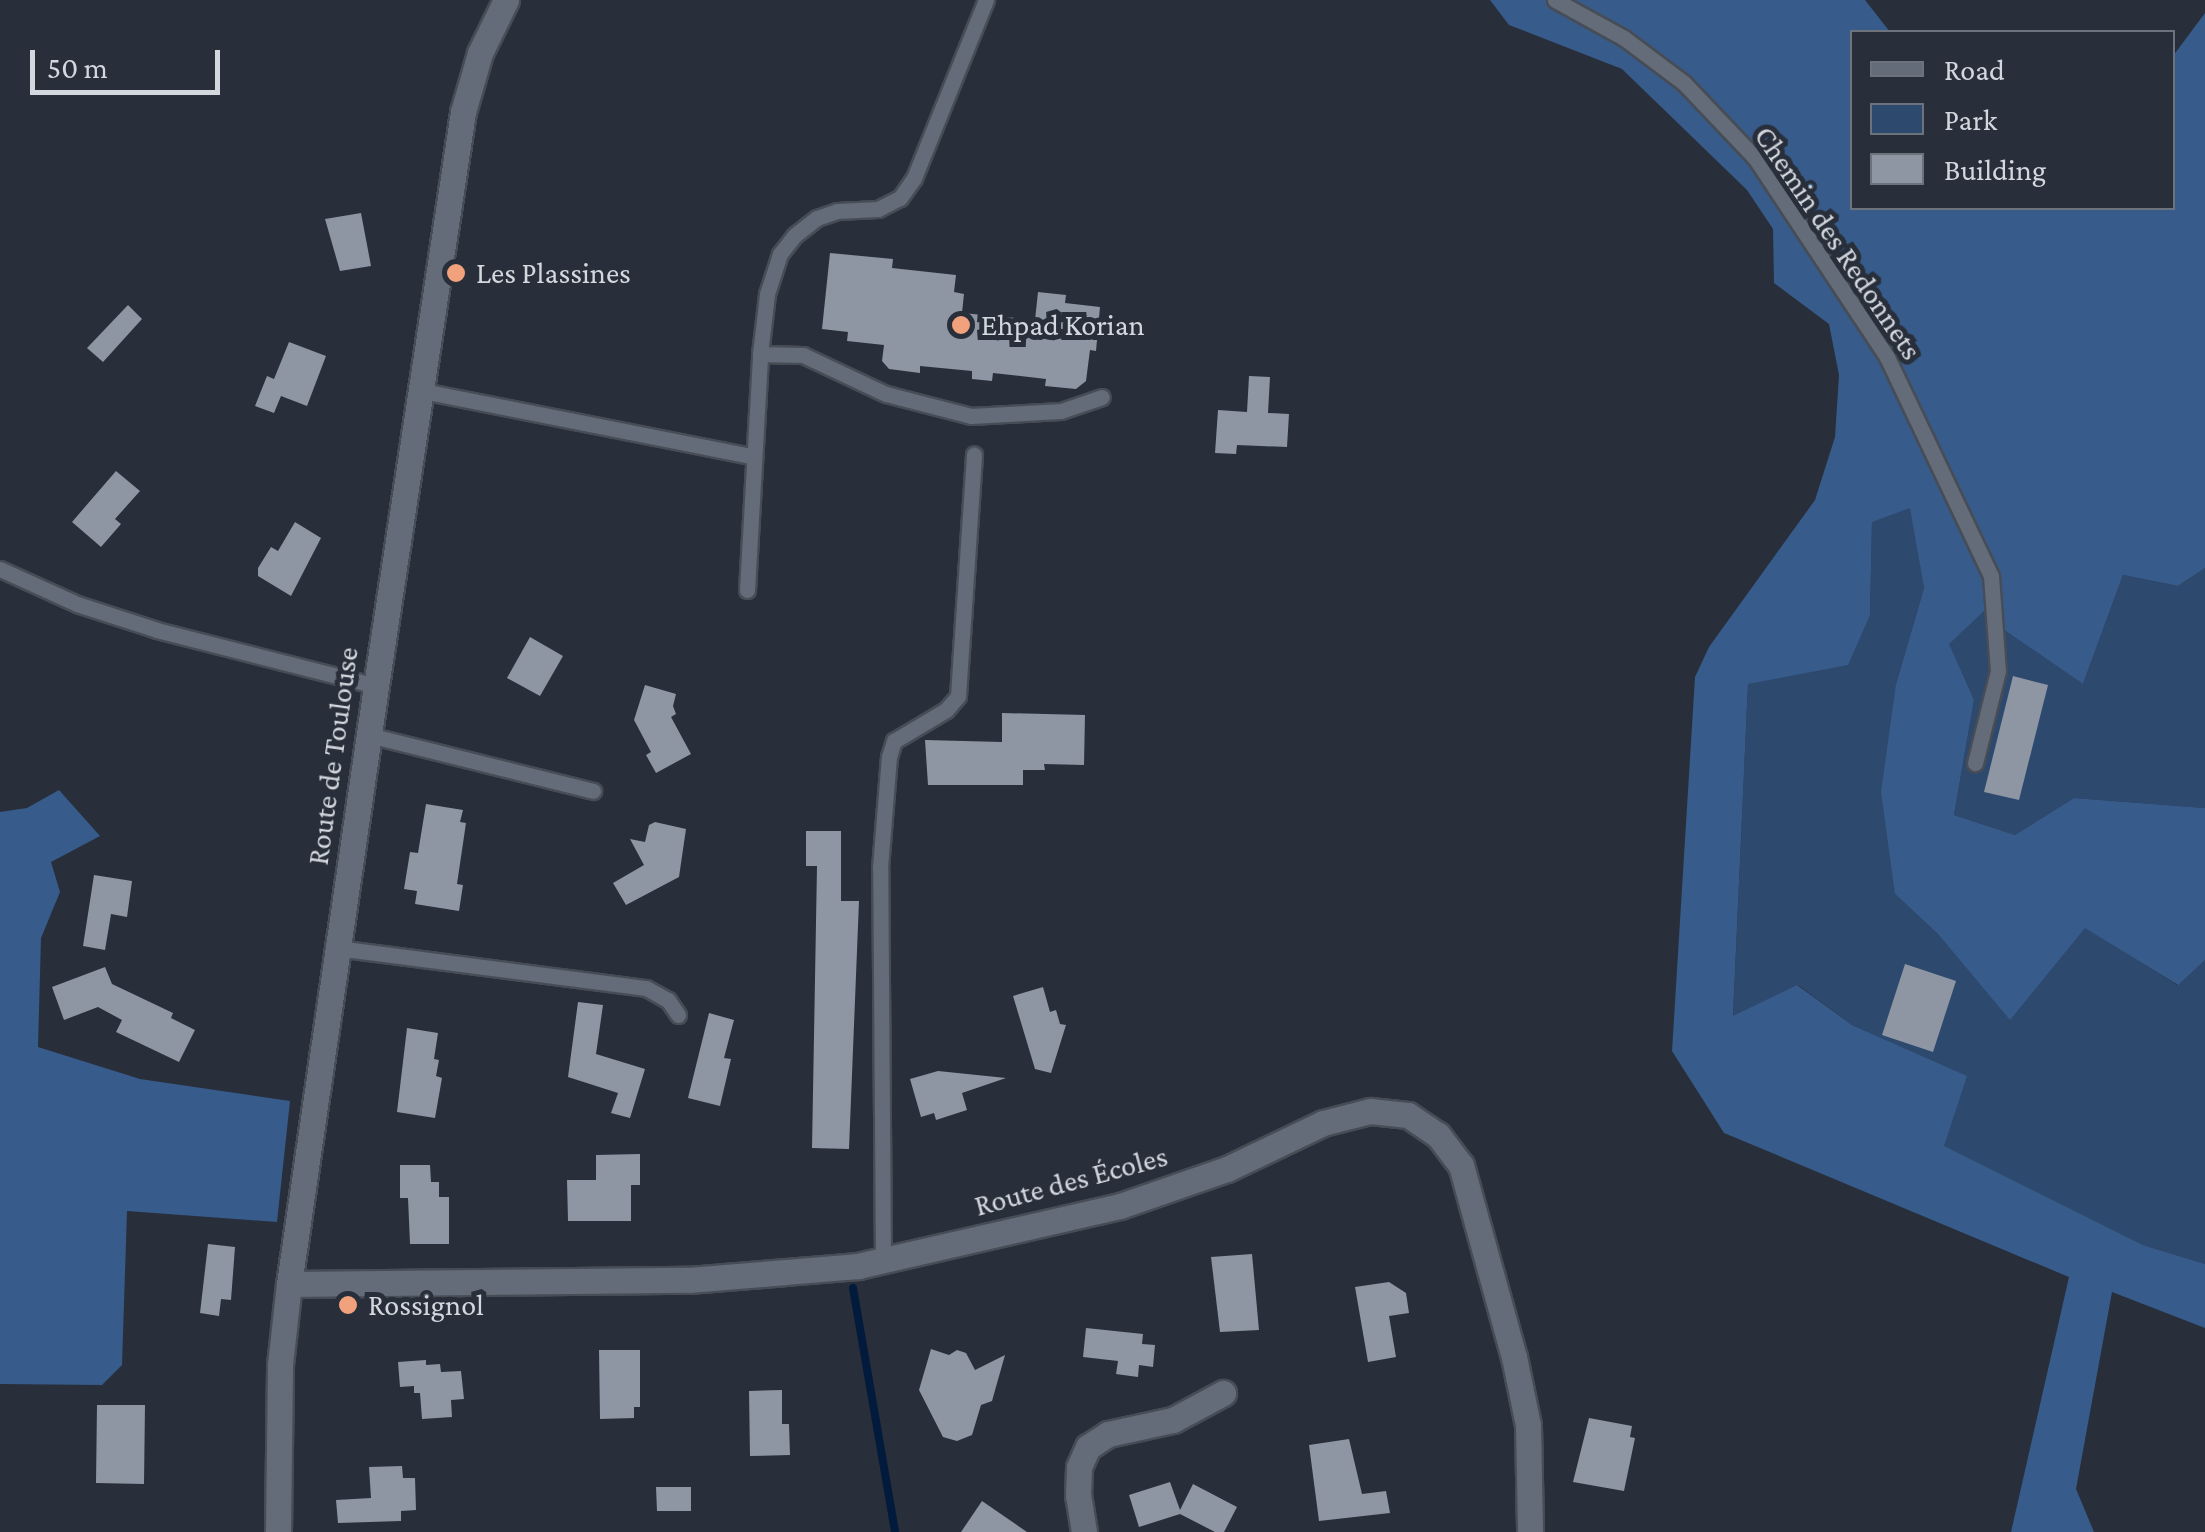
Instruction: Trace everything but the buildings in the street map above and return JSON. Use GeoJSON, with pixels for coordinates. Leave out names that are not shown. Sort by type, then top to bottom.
{"type":"FeatureCollection","features":[{"type":"Feature","properties":{"kind":"street","name":"Route de Toulouse"},"geometry":{"type":"LineString","coordinates":[[278,1532],[280,1365],[289,1284],[368,735],[464,112],[480,54],[506,0]]}},
{"type":"Feature","properties":{"kind":"street","name":"Route des Écoles"},"geometry":{"type":"LineString","coordinates":[[289,1284],[689,1280],[883,1262],[1120,1206],[1227,1169],[1323,1123],[1370,1110],[1408,1115],[1438,1135],[1461,1165],[1514,1357],[1528,1425],[1530,1532]]}},
{"type":"Feature","properties":{"kind":"street"},"geometry":{"type":"LineString","coordinates":[[1084,1532],[1078,1496],[1079,1467],[1088,1447],[1108,1434],[1174,1420],[1223,1393]]}},
{"type":"Feature","properties":{"kind":"lane"},"geometry":{"type":"LineString","coordinates":[[747,590],[760,354],[767,294],[780,254],[795,235],[817,218],[837,211],[878,210],[900,198],[914,178],[986,0]]}},
{"type":"Feature","properties":{"kind":"lane","name":"Chemin des Redonnets"},"geometry":{"type":"LineString","coordinates":[[1555,0],[1624,38],[1684,83],[1756,159],[1887,358],[1991,576],[1998,670],[1976,763]]}},
{"type":"Feature","properties":{"kind":"lane"},"geometry":{"type":"LineString","coordinates":[[760,354],[803,355],[886,394],[971,416],[1060,412],[1102,397]]}},
{"type":"Feature","properties":{"kind":"lane"},"geometry":{"type":"LineString","coordinates":[[423,391],[752,456]]}},
{"type":"Feature","properties":{"kind":"lane"},"geometry":{"type":"LineString","coordinates":[[883,1262],[880,868],[888,757],[894,741],[946,710],[958,696],[974,455]]}},
{"type":"Feature","properties":{"kind":"lane"},"geometry":{"type":"LineString","coordinates":[[0,569],[77,604],[157,630],[376,686]]}},
{"type":"Feature","properties":{"kind":"lane"},"geometry":{"type":"LineString","coordinates":[[368,735],[593,791]]}},
{"type":"Feature","properties":{"kind":"lane"},"geometry":{"type":"LineString","coordinates":[[337,948],[646,988],[668,1000],[678,1015]]}},
{"type":"Feature","properties":{"kind":"green space"},"geometry":{"type":"Polygon","coordinates":[[[1911,507],[1924,588],[1896,684],[1895,894],[1939,935],[2085,927],[2177,985],[2205,960],[2205,1264],[2143,1245],[1943,1146],[1966,1076],[1852,1025],[1798,985],[1733,1017],[1748,683],[1870,614],[1872,521],[1911,507]]]}},
{"type":"Feature","properties":{"kind":"green space"},"geometry":{"type":"Polygon","coordinates":[[[2205,568],[2205,808],[2074,798],[2015,835],[1954,815],[1974,700],[1948,644],[1985,609],[2007,632],[2083,684],[2123,575],[2178,586],[2205,568]]]}},
{"type":"Feature","properties":{"kind":"shaded area"},"geometry":{"type":"Polygon","coordinates":[[[1490,0],[1865,0],[1888,30],[1850,30],[1850,210],[2175,210],[2175,53],[2205,13],[2205,568],[2178,586],[2123,575],[2083,684],[2007,632],[1985,610],[1949,644],[1974,700],[1954,815],[2015,835],[2074,798],[2205,808],[2205,960],[2178,985],[2085,928],[2010,1020],[1939,935],[1895,894],[1881,792],[1896,684],[1924,588],[1910,508],[1872,522],[1870,615],[1848,665],[1748,684],[1733,1016],[1797,985],[1852,1025],[1967,1076],[1944,1146],[2143,1245],[2205,1264],[2205,1328],[2112,1292],[2076,1489],[2094,1532],[2011,1532],[2069,1277],[1724,1133],[1672,1051],[1695,677],[1709,647],[1815,500],[1835,437],[1839,375],[1829,324],[1774,283],[1773,229],[1747,190],[1622,69],[1509,25],[1490,0]]]}},
{"type":"Feature","properties":{"kind":"shaded area"},"geometry":{"type":"Polygon","coordinates":[[[59,790],[100,836],[51,862],[60,892],[41,938],[38,1047],[140,1079],[290,1101],[277,1222],[127,1211],[122,1365],[102,1385],[0,1384],[0,812],[27,808],[59,790]]]}},
{"type":"Feature","properties":{"kind":"waterway"},"geometry":{"type":"LineString","coordinates":[[853,1288],[895,1532]]}},
{"type":"Feature","properties":{"kind":"place","name":"Les Plassines"},"geometry":{"type":"Point","coordinates":[456,273]}},
{"type":"Feature","properties":{"kind":"place","name":"Ehpad Korian"},"geometry":{"type":"Point","coordinates":[961,325]}},
{"type":"Feature","properties":{"kind":"place","name":"Rossignol"},"geometry":{"type":"Point","coordinates":[348,1305]}}]}
